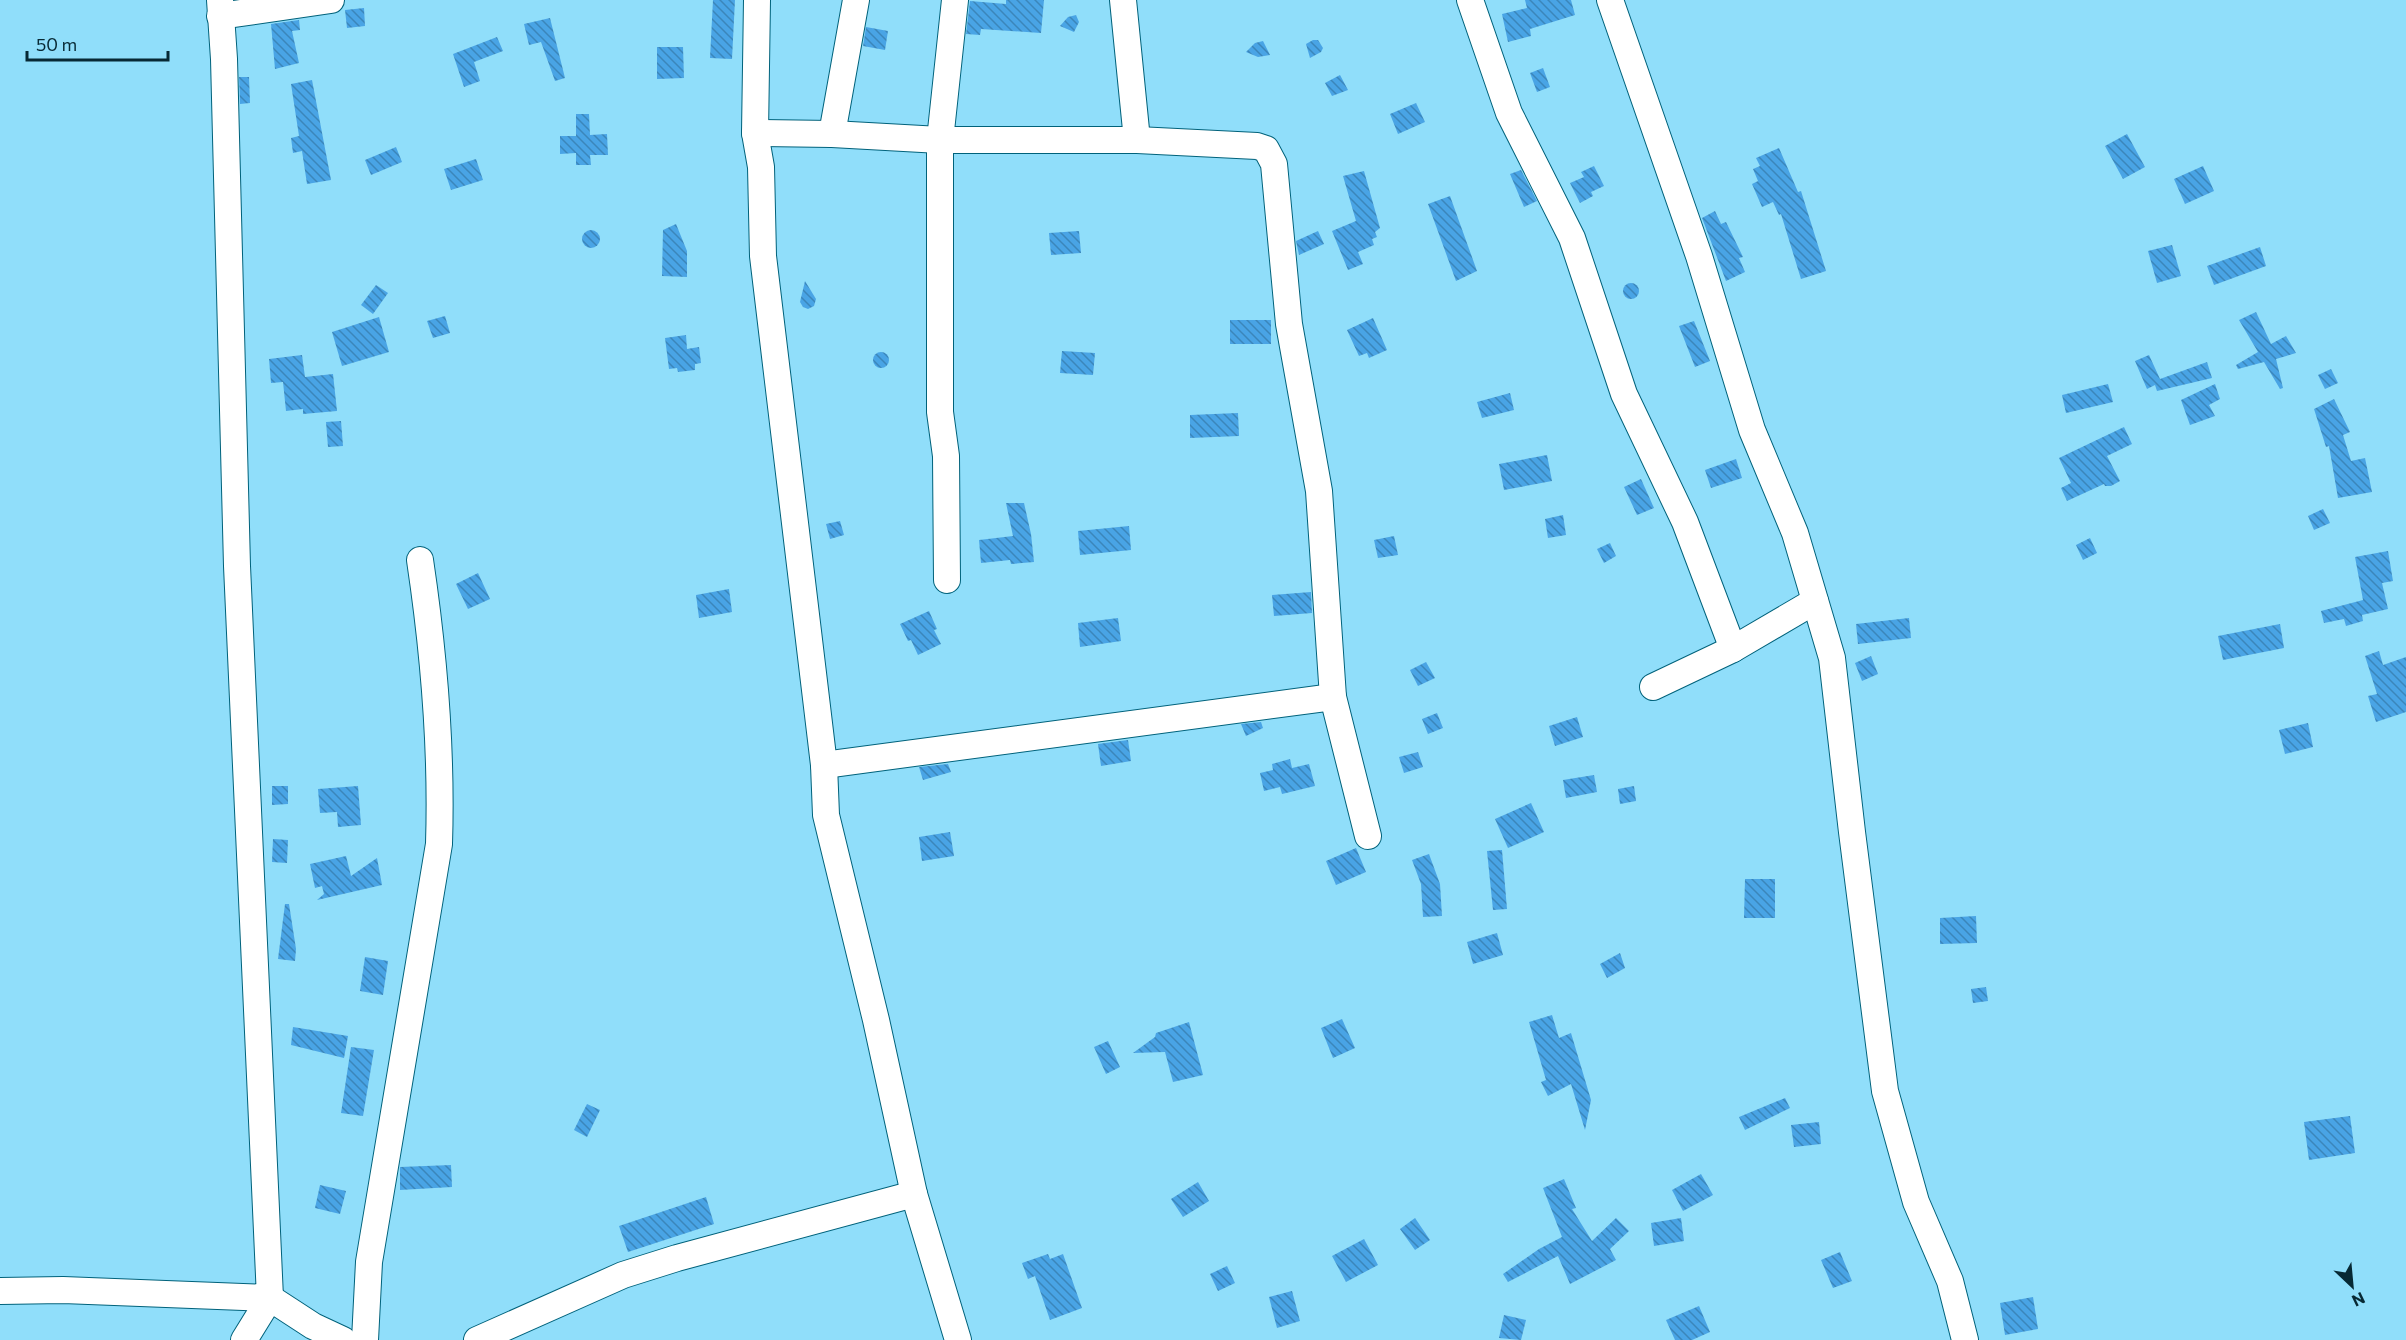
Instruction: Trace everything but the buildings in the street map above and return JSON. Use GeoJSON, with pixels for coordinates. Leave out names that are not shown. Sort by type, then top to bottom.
{"type":"FeatureCollection","features":[{"type":"Feature","properties":{"kind":"street"},"geometry":{"type":"LineString","coordinates":[[244,1340],[270,1298],[237,566],[224,59],[220,8],[331,0]]}},
{"type":"Feature","properties":{"kind":"street"},"geometry":{"type":"LineString","coordinates":[[757,0],[755,133],[761,167],[763,256],[824,765],[826,815],[876,1020],[914,1194],[958,1340]]}},
{"type":"Feature","properties":{"kind":"street"},"geometry":{"type":"LineString","coordinates":[[832,134],[856,0]]}},
{"type":"Feature","properties":{"kind":"street"},"geometry":{"type":"LineString","coordinates":[[947,580],[946,456],[939,386],[940,141],[955,0]]}},
{"type":"Feature","properties":{"kind":"street"},"geometry":{"type":"LineString","coordinates":[[1123,0],[1137,140]]}},
{"type":"Feature","properties":{"kind":"street"},"geometry":{"type":"LineString","coordinates":[[1470,0],[1509,113],[1572,238],[1624,394],[1685,522],[1734,649]]}},
{"type":"Feature","properties":{"kind":"street"},"geometry":{"type":"LineString","coordinates":[[1610,0],[1699,256],[1752,430],[1795,533],[1832,658],[1886,1091],[1916,1202],[1950,1281],[1965,1340]]}},
{"type":"Feature","properties":{"kind":"street"},"geometry":{"type":"LineString","coordinates":[[755,133],[832,134],[940,141],[1137,140],[1257,146],[1266,149],[1274,164],[1289,324],[1319,491],[1333,697],[1368,836]]}},
{"type":"Feature","properties":{"kind":"street"},"geometry":{"type":"LineString","coordinates":[[366,1340],[369,1262],[439,844],[441,793],[430,629],[420,560]]}},
{"type":"Feature","properties":{"kind":"street"},"geometry":{"type":"LineString","coordinates":[[1653,687],[1734,649],[1815,601]]}},
{"type":"Feature","properties":{"kind":"street"},"geometry":{"type":"LineString","coordinates":[[824,765],[1333,697]]}},
{"type":"Feature","properties":{"kind":"street"},"geometry":{"type":"LineString","coordinates":[[477,1340],[624,1275],[677,1258],[914,1194]]}},
{"type":"Feature","properties":{"kind":"street"},"geometry":{"type":"LineString","coordinates":[[0,1291],[63,1290],[270,1298],[313,1326],[343,1340]]}}]}
